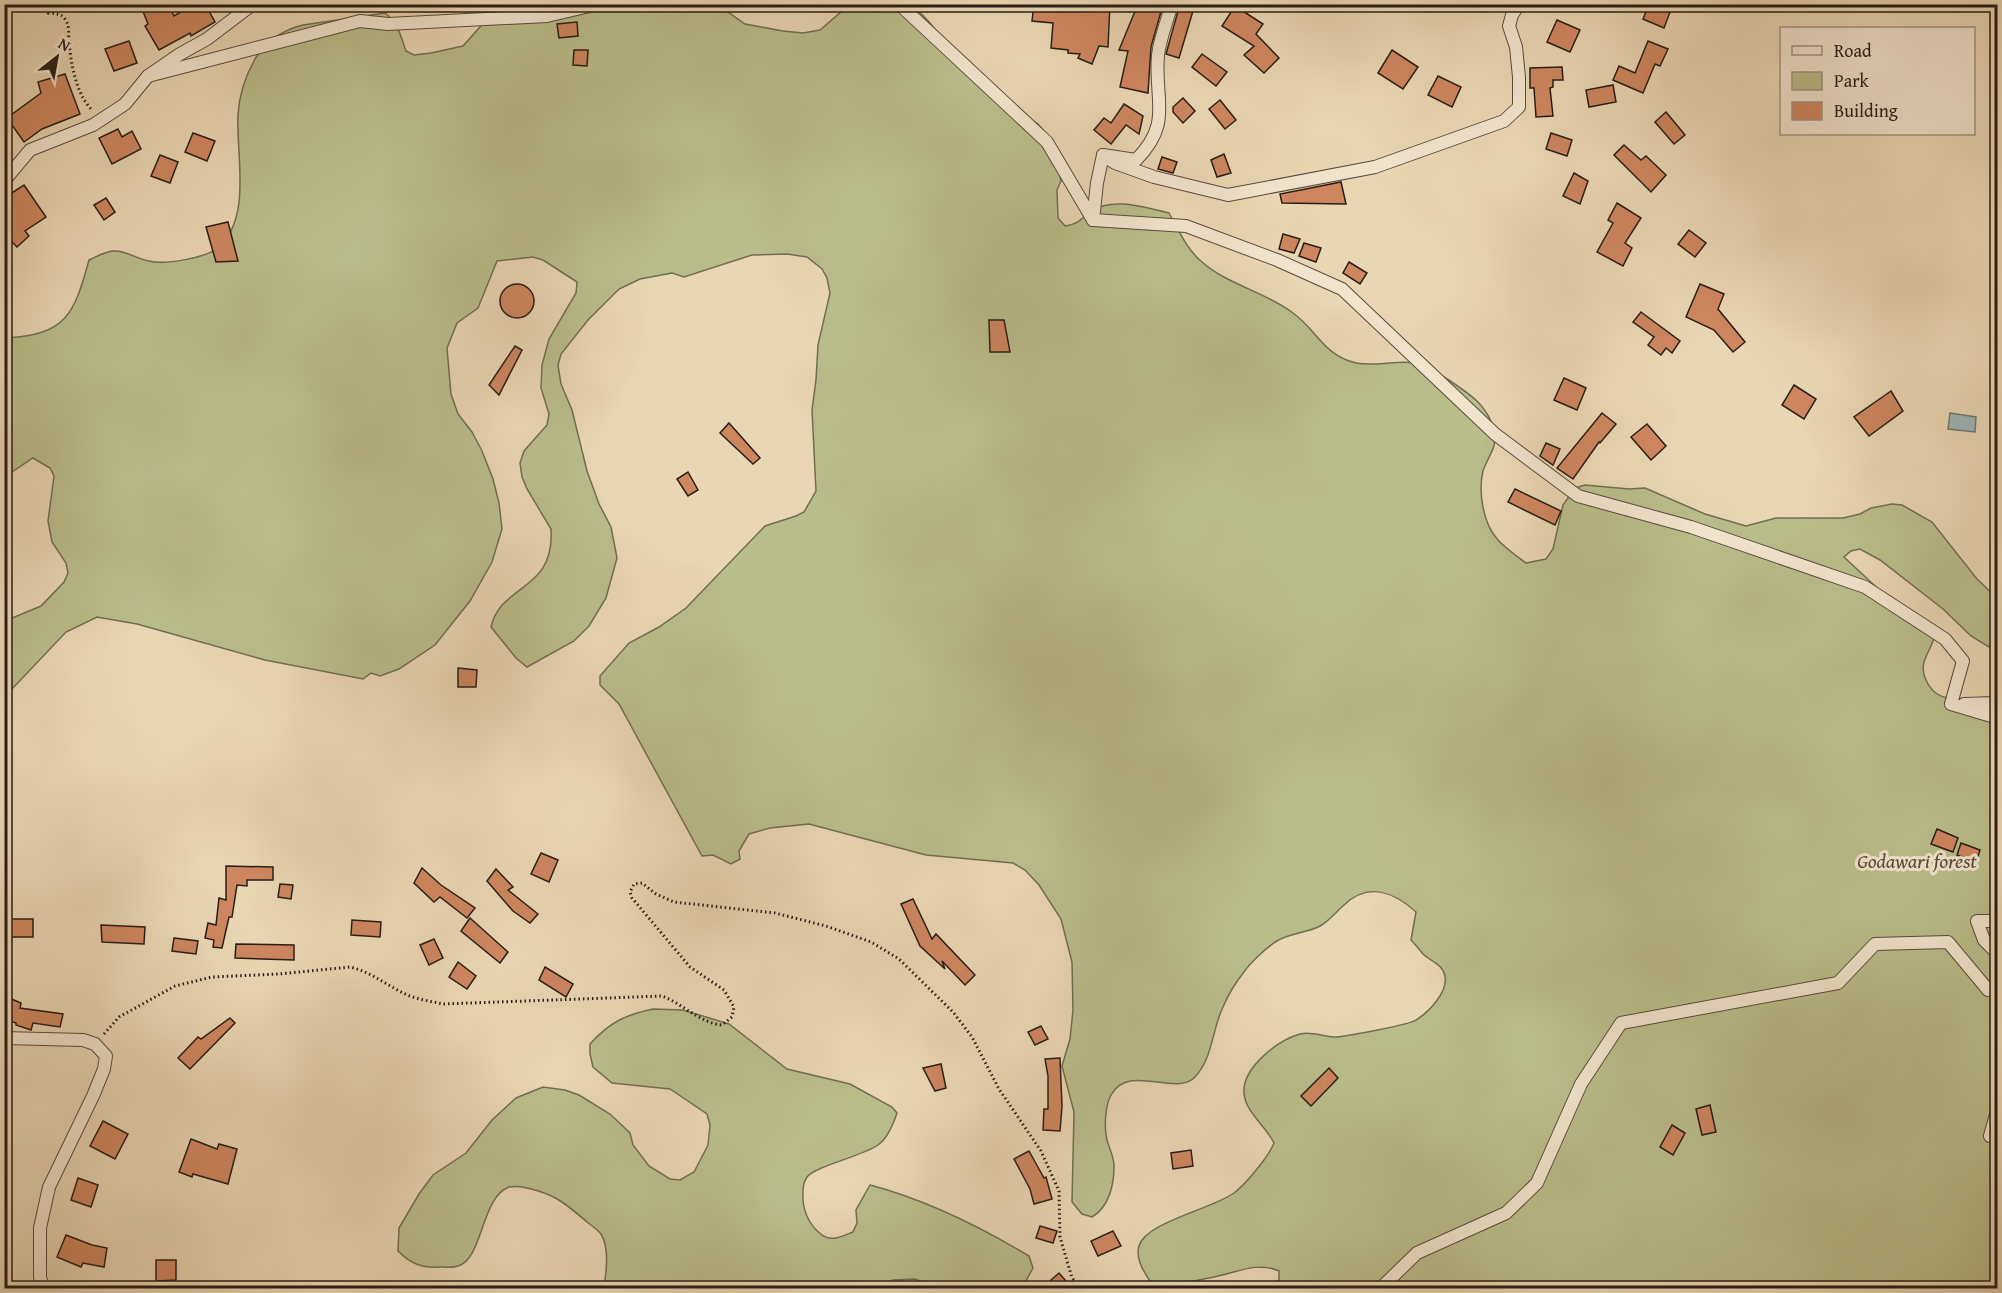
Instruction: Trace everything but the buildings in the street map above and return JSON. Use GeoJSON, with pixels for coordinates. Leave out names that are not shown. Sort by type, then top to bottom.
{"type":"FeatureCollection","features":[{"type":"Feature","properties":{"kind":"street"},"geometry":{"type":"LineString","coordinates":[[4,181],[30,150],[71,135],[125,104],[148,76],[207,39],[253,4]]}},
{"type":"Feature","properties":{"kind":"street"},"geometry":{"type":"LineString","coordinates":[[148,76],[360,21],[388,24],[547,16],[598,4]]}},
{"type":"Feature","properties":{"kind":"street"},"geometry":{"type":"LineString","coordinates":[[899,4],[1047,141],[1093,220]]}},
{"type":"Feature","properties":{"kind":"street"},"geometry":{"type":"LineString","coordinates":[[1103,155],[1136,160],[1148,148],[1157,132],[1160,106],[1157,76],[1158,55],[1172,4]]}},
{"type":"Feature","properties":{"kind":"street"},"geometry":{"type":"LineString","coordinates":[[1103,155],[1114,163],[1154,177],[1228,195],[1375,167],[1503,121],[1519,107],[1516,47],[1509,26],[1512,15],[1519,4]]}},
{"type":"Feature","properties":{"kind":"street"},"geometry":{"type":"LineString","coordinates":[[1093,220],[1103,155]]}},
{"type":"Feature","properties":{"kind":"street"},"geometry":{"type":"LineString","coordinates":[[1093,220],[1186,226],[1277,260],[1341,289],[1495,434],[1578,496],[1691,526],[1865,587],[1945,639],[1964,661],[1951,704]]}},
{"type":"Feature","properties":{"kind":"street"},"geometry":{"type":"LineString","coordinates":[[1951,704],[1998,703]]}},
{"type":"Feature","properties":{"kind":"street"},"geometry":{"type":"LineString","coordinates":[[1951,704],[1998,718]]}},
{"type":"Feature","properties":{"kind":"street"},"geometry":{"type":"LineString","coordinates":[[1998,921],[1977,921],[1984,940],[1998,954]]}},
{"type":"Feature","properties":{"kind":"street"},"geometry":{"type":"LineString","coordinates":[[1381,1288],[1417,1253],[1506,1213],[1537,1183],[1581,1084],[1621,1023],[1838,983],[1875,944],[1948,942],[1988,990],[1998,982]]}},
{"type":"Feature","properties":{"kind":"street"},"geometry":{"type":"LineString","coordinates":[[4,1038],[83,1040],[95,1044],[106,1056],[104,1069],[69,1149],[49,1187],[40,1228],[40,1277],[43,1288]]}},
{"type":"Feature","properties":{"kind":"street"},"geometry":{"type":"LineString","coordinates":[[1998,1108],[1990,1136],[1998,1137]]}},
{"type":"Feature","properties":{"kind":"path"},"geometry":{"type":"LineString","coordinates":[[46,4],[48,13],[64,16],[68,23],[72,67],[81,93],[90,108],[104,117]]}},
{"type":"Feature","properties":{"kind":"path"},"geometry":{"type":"LineString","coordinates":[[95,1044],[119,1017],[175,986],[212,977],[279,974],[350,967],[360,969],[424,1001],[443,1004],[662,996],[677,1002],[711,1024],[722,1025],[732,1017],[734,1007],[724,990],[690,967],[660,933],[632,898],[630,892],[634,884],[642,883],[656,894],[674,902],[775,913],[826,926],[871,942],[899,959],[953,1012],[972,1037],[999,1089],[1041,1151],[1059,1191],[1060,1237],[1072,1278],[1081,1288]]}},
{"type":"Feature","properties":{"kind":"green space","name":"Godawari forest"},"geometry":{"type":"Polygon","coordinates":[[[512,5],[718,5],[745,24],[803,33],[820,30],[849,5],[913,5],[978,83],[1038,124],[1052,140],[1061,181],[1057,190],[1058,218],[1065,226],[1078,222],[1093,210],[1111,204],[1141,206],[1169,213],[1187,245],[1202,262],[1223,277],[1271,299],[1293,313],[1336,355],[1345,360],[1363,364],[1415,363],[1447,379],[1477,401],[1485,410],[1495,434],[1494,446],[1484,468],[1482,479],[1485,517],[1498,540],[1526,563],[1546,559],[1553,549],[1563,505],[1575,488],[1585,485],[1645,488],[1705,514],[1746,526],[1776,518],[1843,518],[1860,514],[1871,508],[1892,504],[1902,505],[1932,522],[1977,579],[1997,598],[1997,652],[1971,636],[1943,609],[1880,560],[1860,549],[1851,551],[1844,557],[1889,599],[1935,636],[1923,667],[1928,684],[1934,692],[1951,699],[1997,698],[1997,1288],[1261,1288],[1279,1280],[1279,1271],[1262,1267],[1183,1283],[1152,1284],[1138,1256],[1139,1246],[1144,1237],[1166,1223],[1234,1193],[1257,1170],[1274,1143],[1252,1113],[1244,1093],[1249,1074],[1263,1056],[1282,1042],[1300,1034],[1336,1037],[1416,1020],[1432,1007],[1441,995],[1445,982],[1444,972],[1411,940],[1416,912],[1399,899],[1381,892],[1362,894],[1353,898],[1320,926],[1287,936],[1273,943],[1250,964],[1232,989],[1219,1016],[1209,1053],[1194,1078],[1185,1083],[1175,1084],[1129,1081],[1119,1086],[1111,1095],[1107,1105],[1105,1123],[1114,1163],[1113,1181],[1103,1207],[1092,1217],[1082,1214],[1072,1202],[1074,1112],[1062,1066],[1070,1039],[1073,1010],[1072,962],[1061,919],[1039,885],[1025,870],[1013,863],[926,855],[809,824],[770,828],[749,834],[739,851],[740,859],[731,864],[713,855],[702,856],[619,704],[600,685],[600,676],[629,643],[659,627],[686,608],[765,526],[804,512],[816,491],[812,410],[818,345],[830,293],[827,278],[822,269],[807,257],[787,254],[752,255],[684,277],[672,273],[640,279],[619,289],[588,320],[561,354],[558,365],[561,384],[572,410],[587,471],[599,504],[611,527],[617,558],[606,598],[589,626],[574,641],[527,667],[516,658],[491,627],[505,602],[536,576],[545,565],[550,549],[551,529],[527,489],[520,463],[524,451],[547,425],[549,414],[541,388],[542,365],[549,339],[576,293],[577,282],[543,260],[533,257],[497,261],[478,308],[457,323],[447,348],[451,394],[458,414],[472,432],[493,479],[502,529],[492,562],[470,601],[435,645],[399,669],[380,676],[371,673],[363,679],[265,660],[137,624],[97,617],[66,632],[13,688],[5,692],[5,621],[41,606],[64,582],[68,573],[66,563],[52,542],[48,521],[54,476],[50,468],[33,458],[12,472],[5,481],[5,338],[26,336],[54,327],[72,308],[89,260],[102,254],[119,251],[145,260],[165,262],[196,257],[219,247],[229,234],[236,219],[239,202],[238,115],[241,93],[255,59],[276,37],[303,25],[385,13],[396,25],[406,51],[414,55],[431,53],[463,46],[496,9],[512,5]]]}},
{"type":"Feature","properties":{"kind":"green space"},"geometry":{"type":"Polygon","coordinates":[[[653,1009],[683,1010],[729,1024],[787,1069],[850,1084],[892,1107],[897,1113],[887,1135],[878,1145],[819,1169],[807,1177],[803,1188],[805,1210],[811,1224],[818,1232],[826,1237],[834,1238],[853,1232],[857,1223],[856,1210],[870,1185],[912,1198],[952,1215],[1029,1256],[1033,1268],[1022,1288],[939,1288],[915,1279],[893,1280],[886,1284],[885,1288],[604,1288],[606,1247],[600,1232],[560,1200],[537,1190],[518,1187],[509,1187],[500,1193],[487,1215],[473,1252],[466,1261],[458,1266],[422,1266],[407,1259],[398,1251],[399,1228],[433,1175],[466,1153],[492,1120],[516,1098],[543,1087],[565,1090],[579,1095],[610,1114],[630,1133],[633,1145],[649,1166],[670,1179],[680,1180],[694,1172],[708,1145],[710,1125],[707,1114],[670,1089],[612,1083],[593,1067],[590,1044],[597,1036],[618,1020],[653,1009]]]}},
{"type":"Feature","properties":{"kind":"water"},"geometry":{"type":"Polygon","coordinates":[[[1950,413],[1976,417],[1975,432],[1948,429],[1950,413]]]}}]}
